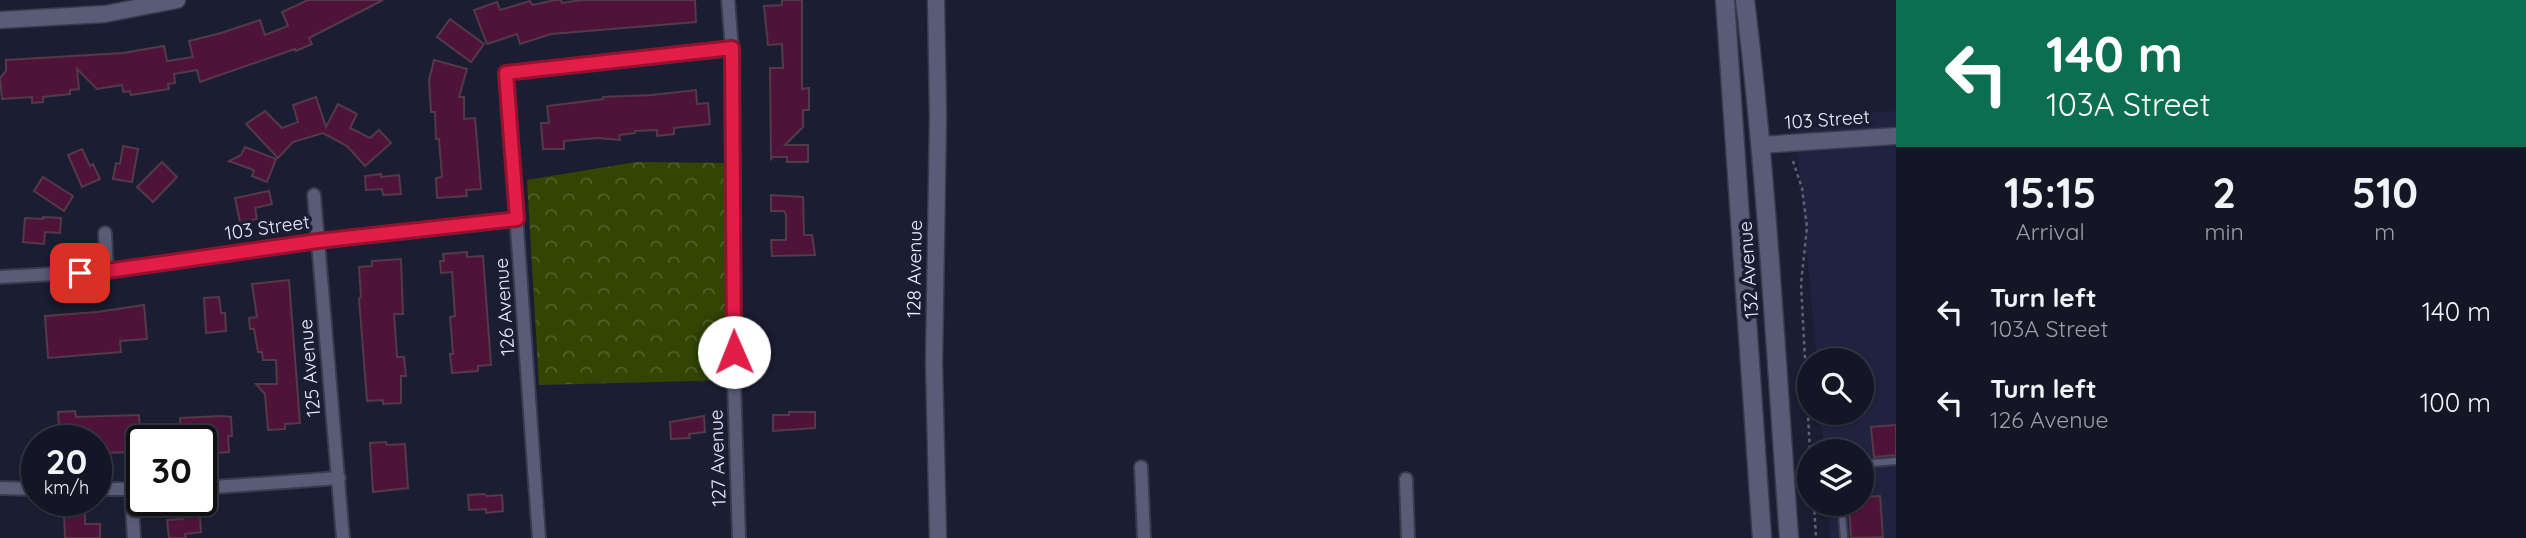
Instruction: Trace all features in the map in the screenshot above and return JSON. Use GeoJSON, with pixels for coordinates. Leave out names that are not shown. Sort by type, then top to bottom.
{"type":"FeatureCollection","features":[{"type":"Feature","properties":{"kind":"main road","name":"132 Avenue"},"geometry":{"type":"LineString","coordinates":[[1725,0],[1762,538]]}},
{"type":"Feature","properties":{"kind":"main road","name":"132 Avenue"},"geometry":{"type":"LineString","coordinates":[[1745,0],[1760,145],[1789,538]]}},
{"type":"Feature","properties":{"kind":"street"},"geometry":{"type":"LineString","coordinates":[[0,19],[105,14],[177,0]]}},
{"type":"Feature","properties":{"kind":"street","name":"127 Avenue"},"geometry":{"type":"LineString","coordinates":[[728,0],[732,48],[734,380],[739,538]]}},
{"type":"Feature","properties":{"kind":"street","name":"128 Avenue"},"geometry":{"type":"LineString","coordinates":[[936,0],[938,116],[934,362],[938,538]]}},
{"type":"Feature","properties":{"kind":"street","name":"126 Avenue"},"geometry":{"type":"LineString","coordinates":[[539,538],[506,73],[732,48]]}},
{"type":"Feature","properties":{"kind":"street","name":"103 Street"},"geometry":{"type":"LineString","coordinates":[[1760,145],[1896,136]]}},
{"type":"Feature","properties":{"kind":"street","name":"125 Avenue"},"geometry":{"type":"LineString","coordinates":[[314,195],[343,538]]}},
{"type":"Feature","properties":{"kind":"street","name":"103 Street"},"geometry":{"type":"LineString","coordinates":[[0,277],[107,271],[318,241],[517,219]]}},
{"type":"Feature","properties":{"kind":"street"},"geometry":{"type":"LineString","coordinates":[[105,233],[107,271]]}},
{"type":"Feature","properties":{"kind":"street"},"geometry":{"type":"LineString","coordinates":[[1141,467],[1144,538]]}},
{"type":"Feature","properties":{"kind":"street"},"geometry":{"type":"LineString","coordinates":[[217,487],[338,478]]}},
{"type":"Feature","properties":{"kind":"street"},"geometry":{"type":"LineString","coordinates":[[1406,479],[1408,538]]}},
{"type":"Feature","properties":{"kind":"street"},"geometry":{"type":"LineString","coordinates":[[0,488],[21,489]]}},
{"type":"Feature","properties":{"kind":"street"},"geometry":{"type":"LineString","coordinates":[[134,538],[135,516]]}},
{"type":"Feature","properties":{"kind":"lane"},"geometry":{"type":"LineString","coordinates":[[1874,463],[1896,461]]}},
{"type":"Feature","properties":{"kind":"lane"},"geometry":{"type":"LineString","coordinates":[[1842,516],[1844,538]]}},
{"type":"Feature","properties":{"kind":"path"},"geometry":{"type":"LineString","coordinates":[[1793,160],[1802,188],[1807,227],[1801,284],[1809,439]]}},
{"type":"Feature","properties":{"kind":"path"},"geometry":{"type":"LineString","coordinates":[[1815,516],[1816,538]]}},
{"type":"Feature","properties":{"kind":"shaded area"},"geometry":{"type":"Polygon","coordinates":[[[1896,111],[1896,538],[1830,538],[1829,516],[1874,516],[1874,439],[1823,439],[1822,425],[1874,425],[1874,348],[1816,348],[1794,117],[1896,111]]]}},
{"type":"Feature","properties":{"kind":"green space"},"geometry":{"type":"Polygon","coordinates":[[[636,162],[732,163],[734,380],[539,385],[527,180],[636,162]]]}},
{"type":"Feature","properties":{"kind":"building"},"geometry":{"type":"Polygon","coordinates":[[[308,0],[383,0],[309,38],[312,44],[200,82],[197,70],[174,74],[175,83],[168,84],[169,89],[131,95],[130,91],[123,92],[122,85],[97,89],[77,69],[79,89],[70,90],[70,94],[43,97],[43,102],[32,103],[32,97],[2,99],[0,78],[6,71],[6,60],[123,53],[164,46],[167,61],[193,57],[189,41],[260,20],[265,35],[288,26],[282,12],[308,0]]]}},
{"type":"Feature","properties":{"kind":"building"},"geometry":{"type":"Polygon","coordinates":[[[561,0],[562,3],[582,0],[695,0],[696,22],[551,34],[520,44],[517,34],[487,44],[474,10],[497,2],[500,10],[530,1],[532,5],[561,0]]]}},
{"type":"Feature","properties":{"kind":"building"},"geometry":{"type":"Polygon","coordinates":[[[782,0],[802,0],[802,89],[809,88],[809,110],[803,110],[803,127],[785,145],[808,145],[808,162],[787,162],[787,157],[771,159],[770,68],[783,68],[782,44],[768,45],[764,6],[782,5],[782,0]]]}},
{"type":"Feature","properties":{"kind":"building"},"geometry":{"type":"Polygon","coordinates":[[[450,19],[484,44],[471,62],[437,37],[450,19]]]}},
{"type":"Feature","properties":{"kind":"building"},"geometry":{"type":"Polygon","coordinates":[[[434,60],[467,69],[459,97],[464,97],[464,119],[475,118],[481,189],[466,190],[467,196],[437,198],[436,178],[442,177],[435,112],[431,112],[429,80],[434,60]]]}},
{"type":"Feature","properties":{"kind":"building"},"geometry":{"type":"Polygon","coordinates":[[[696,90],[697,104],[708,103],[710,124],[674,128],[674,134],[657,136],[657,130],[635,131],[619,135],[620,140],[598,138],[564,141],[564,149],[543,149],[541,123],[549,123],[547,106],[603,97],[696,90]]]}},
{"type":"Feature","properties":{"kind":"building"},"geometry":{"type":"Polygon","coordinates":[[[316,97],[326,127],[338,104],[357,114],[350,128],[370,138],[379,130],[391,143],[365,166],[347,146],[323,133],[293,142],[278,158],[246,124],[265,111],[282,128],[298,122],[293,105],[316,97]]]}},
{"type":"Feature","properties":{"kind":"building"},"geometry":{"type":"Polygon","coordinates":[[[123,146],[138,149],[132,182],[113,179],[116,163],[120,164],[123,146]]]}},
{"type":"Feature","properties":{"kind":"building"},"geometry":{"type":"Polygon","coordinates":[[[245,147],[276,159],[267,182],[252,176],[254,171],[251,169],[229,161],[241,155],[245,147]]]}},
{"type":"Feature","properties":{"kind":"building"},"geometry":{"type":"Polygon","coordinates":[[[82,149],[100,179],[82,187],[68,155],[82,149]]]}},
{"type":"Feature","properties":{"kind":"building"},"geometry":{"type":"Polygon","coordinates":[[[162,162],[177,177],[153,202],[137,187],[162,162]]]}},
{"type":"Feature","properties":{"kind":"building"},"geometry":{"type":"Polygon","coordinates":[[[381,174],[381,177],[399,175],[401,194],[383,195],[382,189],[366,190],[365,176],[381,174]]]}},
{"type":"Feature","properties":{"kind":"building"},"geometry":{"type":"Polygon","coordinates":[[[43,177],[73,196],[64,211],[34,191],[43,177]]]}},
{"type":"Feature","properties":{"kind":"building"},"geometry":{"type":"Polygon","coordinates":[[[269,191],[272,204],[255,208],[257,219],[240,222],[235,198],[269,191]]]}},
{"type":"Feature","properties":{"kind":"building"},"geometry":{"type":"Polygon","coordinates":[[[771,195],[803,197],[804,235],[812,235],[815,255],[772,256],[771,240],[786,240],[786,215],[784,211],[771,211],[771,195]]]}},
{"type":"Feature","properties":{"kind":"building"},"geometry":{"type":"Polygon","coordinates":[[[25,218],[61,218],[60,233],[45,232],[44,244],[23,242],[25,218]]]}},
{"type":"Feature","properties":{"kind":"building"},"geometry":{"type":"Polygon","coordinates":[[[467,252],[467,257],[483,256],[491,365],[478,366],[478,371],[452,373],[450,317],[455,316],[452,272],[441,273],[440,261],[444,261],[443,254],[467,252]]]}},
{"type":"Feature","properties":{"kind":"building"},"geometry":{"type":"Polygon","coordinates":[[[401,259],[403,314],[394,314],[397,357],[404,357],[406,376],[401,376],[401,403],[383,404],[383,400],[367,401],[359,267],[372,266],[372,261],[401,259]]]}},
{"type":"Feature","properties":{"kind":"building"},"geometry":{"type":"Polygon","coordinates":[[[289,280],[300,423],[285,424],[285,429],[268,430],[265,394],[256,384],[277,384],[276,360],[263,360],[262,352],[258,352],[254,329],[250,329],[249,318],[257,317],[252,284],[289,280]]]}},
{"type":"Feature","properties":{"kind":"building"},"geometry":{"type":"Polygon","coordinates":[[[219,297],[221,313],[225,313],[226,331],[206,333],[204,298],[219,297]]]}},
{"type":"Feature","properties":{"kind":"building"},"geometry":{"type":"Polygon","coordinates":[[[144,305],[147,339],[120,341],[121,352],[48,358],[45,316],[144,305]]]}},
{"type":"Feature","properties":{"kind":"building"},"geometry":{"type":"Polygon","coordinates":[[[75,411],[76,417],[139,415],[139,425],[126,425],[126,452],[112,453],[112,425],[59,425],[58,412],[75,411]]]}},
{"type":"Feature","properties":{"kind":"building"},"geometry":{"type":"Polygon","coordinates":[[[789,412],[815,412],[815,428],[773,431],[773,415],[789,415],[789,412]]]}},
{"type":"Feature","properties":{"kind":"building"},"geometry":{"type":"Polygon","coordinates":[[[704,416],[705,432],[689,434],[690,438],[671,439],[670,422],[704,416]]]}},
{"type":"Feature","properties":{"kind":"building"},"geometry":{"type":"Polygon","coordinates":[[[231,417],[229,452],[217,453],[217,425],[180,425],[180,418],[231,417]]]}},
{"type":"Feature","properties":{"kind":"building"},"geometry":{"type":"Polygon","coordinates":[[[1896,425],[1896,455],[1874,457],[1871,427],[1896,425]]]}},
{"type":"Feature","properties":{"kind":"building"},"geometry":{"type":"Polygon","coordinates":[[[386,442],[387,445],[405,444],[408,488],[373,492],[370,443],[386,442]]]}},
{"type":"Feature","properties":{"kind":"building"},"geometry":{"type":"Polygon","coordinates":[[[468,495],[502,495],[503,511],[486,513],[486,509],[469,510],[468,495]]]}},
{"type":"Feature","properties":{"kind":"building"},"geometry":{"type":"Polygon","coordinates":[[[1874,496],[1880,496],[1883,537],[1851,538],[1850,516],[1874,516],[1874,496]]]}},
{"type":"Feature","properties":{"kind":"building"},"geometry":{"type":"Polygon","coordinates":[[[64,516],[85,516],[85,524],[100,524],[100,538],[65,538],[64,516]]]}},
{"type":"Feature","properties":{"kind":"building"},"geometry":{"type":"Polygon","coordinates":[[[183,516],[200,516],[201,532],[185,534],[186,538],[169,538],[167,520],[183,519],[183,516]]]}},
{"type":"Feature","properties":{"kind":"route"},"geometry":{"type":"LineString","coordinates":[[80,273],[318,241],[517,219],[506,73],[732,48],[734,352]]}}]}
